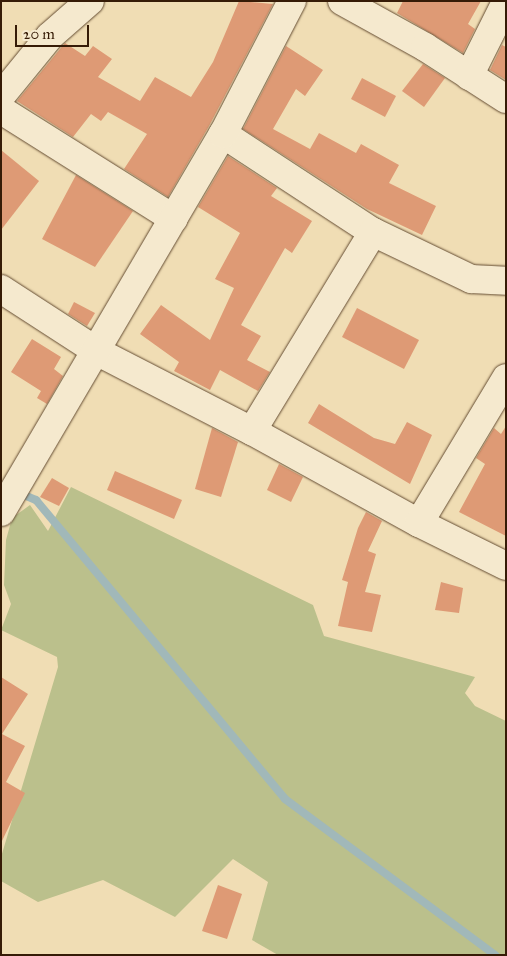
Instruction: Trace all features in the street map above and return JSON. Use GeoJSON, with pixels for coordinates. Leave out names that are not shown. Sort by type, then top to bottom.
{"type":"FeatureCollection","features":[{"type":"Feature","properties":{"kind":"street"},"geometry":{"type":"LineString","coordinates":[[1,96],[50,36],[90,1]]}},
{"type":"Feature","properties":{"kind":"street"},"geometry":{"type":"LineString","coordinates":[[9,499],[98,352],[223,134],[292,1]]}},
{"type":"Feature","properties":{"kind":"street"},"geometry":{"type":"LineString","coordinates":[[342,1],[383,22],[506,99]]}},
{"type":"Feature","properties":{"kind":"street"},"geometry":{"type":"LineString","coordinates":[[469,76],[506,2]]}},
{"type":"Feature","properties":{"kind":"street"},"geometry":{"type":"LineString","coordinates":[[1,110],[174,219]]}},
{"type":"Feature","properties":{"kind":"street"},"geometry":{"type":"LineString","coordinates":[[223,134],[373,232],[471,279],[506,281]]}},
{"type":"Feature","properties":{"kind":"street"},"geometry":{"type":"LineString","coordinates":[[252,431],[373,232]]}},
{"type":"Feature","properties":{"kind":"street"},"geometry":{"type":"LineString","coordinates":[[1,289],[98,352],[252,431],[418,523],[506,566]]}},
{"type":"Feature","properties":{"kind":"street"},"geometry":{"type":"LineString","coordinates":[[418,523],[506,378]]}},
{"type":"Feature","properties":{"kind":"green space"},"geometry":{"type":"Polygon","coordinates":[[[71,487],[313,605],[324,636],[475,677],[465,693],[475,706],[506,721],[506,955],[278,955],[252,940],[268,882],[233,859],[175,917],[103,880],[38,902],[1,881],[1,857],[58,667],[57,657],[1,630],[11,604],[4,585],[6,540],[12,518],[30,505],[48,531],[71,487]]]}},
{"type":"Feature","properties":{"kind":"building"},"geometry":{"type":"Polygon","coordinates":[[[239,1],[273,4],[209,126],[168,197],[124,169],[147,134],[108,112],[101,121],[91,114],[73,137],[17,101],[65,43],[85,56],[93,46],[112,59],[98,77],[140,101],[155,77],[191,97],[213,62],[239,1]]]}},
{"type":"Feature","properties":{"kind":"building"},"geometry":{"type":"Polygon","coordinates":[[[403,1],[481,1],[468,24],[475,29],[463,53],[397,13],[403,1]]]}},
{"type":"Feature","properties":{"kind":"building"},"geometry":{"type":"Polygon","coordinates":[[[502,45],[506,47],[506,80],[490,70],[502,45]]]}},
{"type":"Feature","properties":{"kind":"building"},"geometry":{"type":"Polygon","coordinates":[[[286,46],[323,70],[305,96],[296,89],[273,129],[310,149],[319,133],[356,153],[361,144],[399,165],[389,183],[436,206],[422,235],[367,209],[243,129],[286,46]]]}},
{"type":"Feature","properties":{"kind":"building"},"geometry":{"type":"Polygon","coordinates":[[[423,64],[445,78],[424,107],[402,91],[423,64]]]}},
{"type":"Feature","properties":{"kind":"building"},"geometry":{"type":"Polygon","coordinates":[[[362,78],[396,96],[385,117],[351,99],[362,78]]]}},
{"type":"Feature","properties":{"kind":"building"},"geometry":{"type":"Polygon","coordinates":[[[1,150],[39,181],[1,230],[1,150]]]}},
{"type":"Feature","properties":{"kind":"building"},"geometry":{"type":"Polygon","coordinates":[[[228,156],[277,188],[271,196],[312,221],[292,253],[285,248],[241,325],[261,336],[247,360],[270,372],[258,391],[220,370],[210,390],[174,371],[179,362],[140,334],[161,305],[210,340],[234,288],[215,279],[240,233],[198,207],[228,156]]]}},
{"type":"Feature","properties":{"kind":"building"},"geometry":{"type":"Polygon","coordinates":[[[76,175],[133,211],[95,267],[42,239],[76,175]]]}},
{"type":"Feature","properties":{"kind":"building"},"geometry":{"type":"Polygon","coordinates":[[[74,302],[95,313],[87,326],[68,314],[74,302]]]}},
{"type":"Feature","properties":{"kind":"building"},"geometry":{"type":"Polygon","coordinates":[[[357,308],[419,340],[404,369],[342,337],[357,308]]]}},
{"type":"Feature","properties":{"kind":"building"},"geometry":{"type":"Polygon","coordinates":[[[32,339],[61,357],[54,369],[63,376],[47,404],[37,398],[41,391],[11,372],[32,339]]]}},
{"type":"Feature","properties":{"kind":"building"},"geometry":{"type":"Polygon","coordinates":[[[319,404],[374,438],[395,444],[407,422],[432,435],[410,484],[308,423],[319,404]]]}},
{"type":"Feature","properties":{"kind":"building"},"geometry":{"type":"Polygon","coordinates":[[[506,426],[506,536],[459,512],[485,464],[476,458],[494,428],[501,434],[506,426]]]}},
{"type":"Feature","properties":{"kind":"building"},"geometry":{"type":"Polygon","coordinates":[[[212,428],[238,442],[221,497],[195,489],[212,428]]]}},
{"type":"Feature","properties":{"kind":"building"},"geometry":{"type":"Polygon","coordinates":[[[279,464],[303,477],[291,502],[267,490],[279,464]]]}},
{"type":"Feature","properties":{"kind":"building"},"geometry":{"type":"Polygon","coordinates":[[[115,471],[182,500],[174,519],[107,490],[115,471]]]}},
{"type":"Feature","properties":{"kind":"building"},"geometry":{"type":"Polygon","coordinates":[[[52,478],[69,488],[59,506],[40,497],[52,478]]]}},
{"type":"Feature","properties":{"kind":"building"},"geometry":{"type":"Polygon","coordinates":[[[366,512],[382,521],[368,551],[376,554],[365,592],[381,595],[372,632],[338,626],[348,582],[342,580],[358,528],[366,512]]]}},
{"type":"Feature","properties":{"kind":"building"},"geometry":{"type":"Polygon","coordinates":[[[441,582],[463,588],[459,613],[435,610],[441,582]]]}},
{"type":"Feature","properties":{"kind":"building"},"geometry":{"type":"Polygon","coordinates":[[[1,677],[28,694],[2,734],[25,746],[6,782],[25,793],[1,843],[1,677]]]}},
{"type":"Feature","properties":{"kind":"building"},"geometry":{"type":"Polygon","coordinates":[[[218,885],[242,894],[227,939],[202,931],[218,885]]]}},
{"type":"Feature","properties":{"kind":"waterway"},"geometry":{"type":"LineString","coordinates":[[17,492],[36,500],[285,799],[495,955]]}}]}
